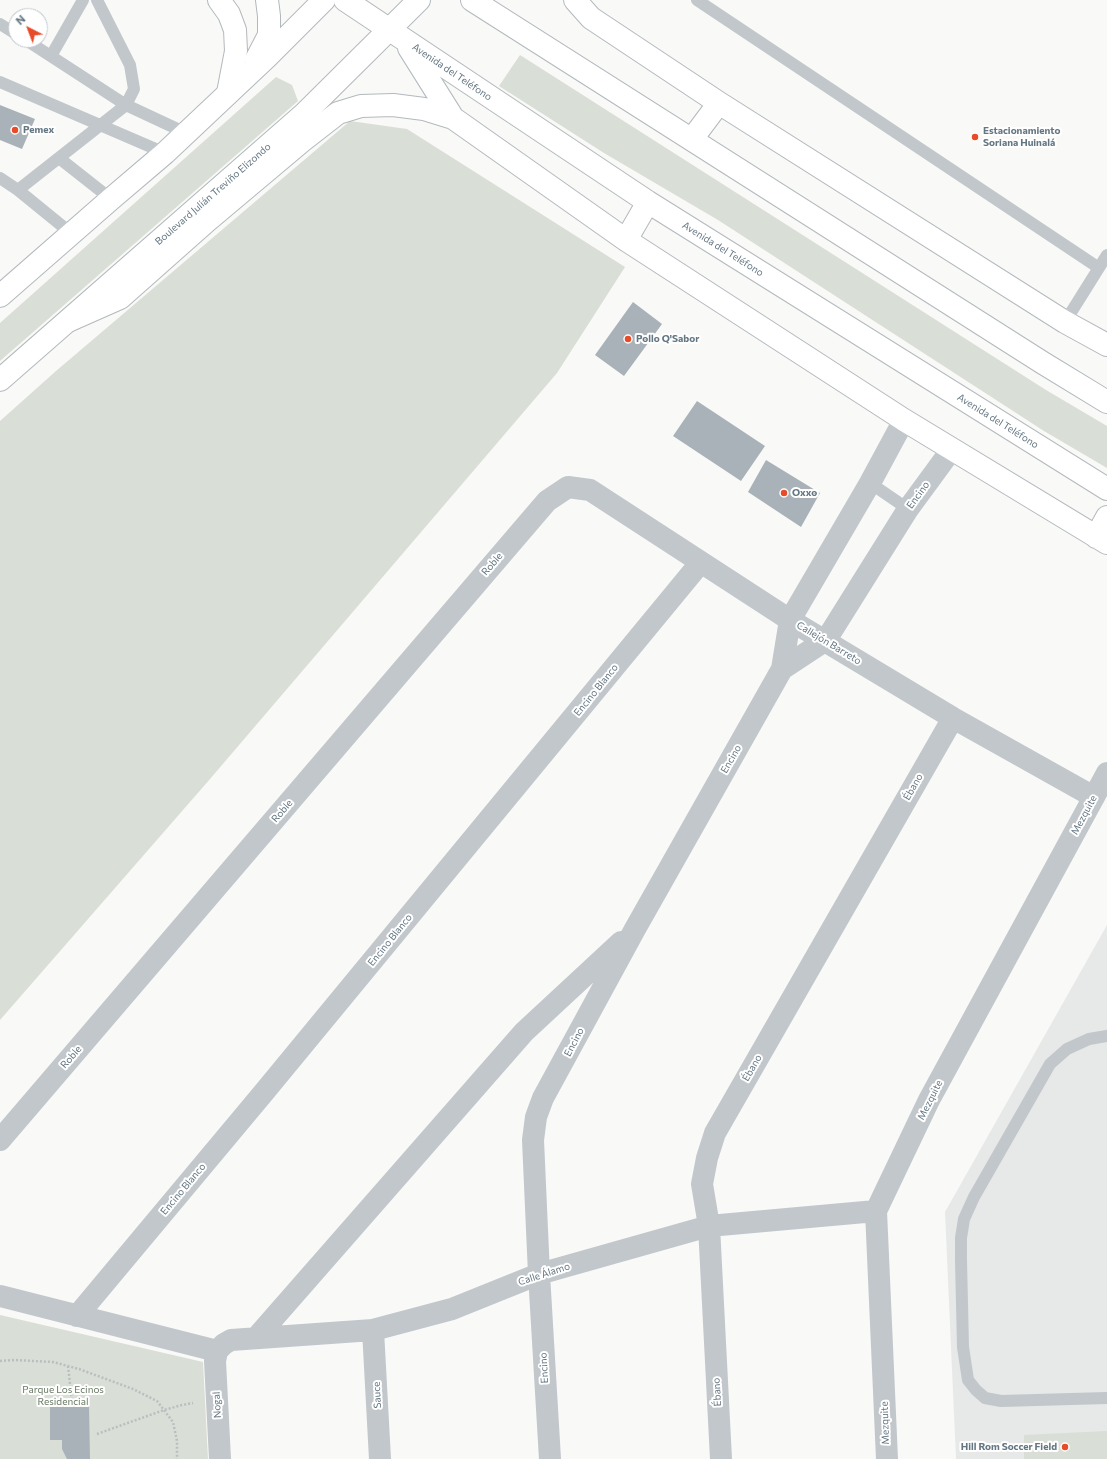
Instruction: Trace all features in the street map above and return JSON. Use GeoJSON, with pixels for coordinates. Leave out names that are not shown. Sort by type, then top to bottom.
{"type":"FeatureCollection","features":[{"type":"Feature","properties":{"kind":"main road"},"geometry":{"type":"LineString","coordinates":[[219,0],[229,14],[235,30],[236,51],[228,94]]}},
{"type":"Feature","properties":{"kind":"main road"},"geometry":{"type":"LineString","coordinates":[[250,73],[269,35],[267,0]]}},
{"type":"Feature","properties":{"kind":"main road"},"geometry":{"type":"LineString","coordinates":[[0,296],[186,134],[324,0]]}},
{"type":"Feature","properties":{"kind":"main road","name":"Avenida del Teléfono"},"geometry":{"type":"LineString","coordinates":[[345,0],[648,202],[1107,489]]}},
{"type":"Feature","properties":{"kind":"main road","name":"Boulevard Julián Treviño Elizondo"},"geometry":{"type":"LineString","coordinates":[[0,380],[304,114],[397,36],[419,0]]}},
{"type":"Feature","properties":{"kind":"main road"},"geometry":{"type":"LineString","coordinates":[[472,0],[1107,402]]}},
{"type":"Feature","properties":{"kind":"main road"},"geometry":{"type":"LineString","coordinates":[[575,0],[591,18],[718,103],[1065,322],[1107,345]]}},
{"type":"Feature","properties":{"kind":"main road"},"geometry":{"type":"LineString","coordinates":[[397,36],[453,118]]}},
{"type":"Feature","properties":{"kind":"main road"},"geometry":{"type":"LineString","coordinates":[[692,140],[718,103]]}},
{"type":"Feature","properties":{"kind":"main road"},"geometry":{"type":"LineString","coordinates":[[68,320],[120,298],[208,220],[338,113],[362,106],[393,105],[424,109],[453,118],[626,240],[904,420],[1101,540],[1107,517]]}},
{"type":"Feature","properties":{"kind":"main road"},"geometry":{"type":"LineString","coordinates":[[626,240],[648,202]]}},
{"type":"Feature","properties":{"kind":"street","name":"Encino"},"geometry":{"type":"LineString","coordinates":[[550,1459],[533,1140],[536,1117],[543,1098],[634,929],[782,670],[790,620],[870,483],[904,420]]}},
{"type":"Feature","properties":{"kind":"street","name":"Encino"},"geometry":{"type":"LineString","coordinates":[[782,670],[826,640],[908,509],[952,448]]}},
{"type":"Feature","properties":{"kind":"street","name":"Callejón Barreto"},"geometry":{"type":"LineString","coordinates":[[568,487],[590,490],[790,620],[826,640],[953,718],[1094,797]]}},
{"type":"Feature","properties":{"kind":"street","name":"Roble"},"geometry":{"type":"LineString","coordinates":[[0,1140],[546,501],[568,487]]}},
{"type":"Feature","properties":{"kind":"street","name":"Encino Blanco"},"geometry":{"type":"LineString","coordinates":[[77,1316],[701,562]]}},
{"type":"Feature","properties":{"kind":"street","name":"Ébano"},"geometry":{"type":"LineString","coordinates":[[721,1459],[709,1226],[702,1184],[707,1158],[715,1133],[953,718]]}},
{"type":"Feature","properties":{"kind":"street","name":"Mezquite"},"geometry":{"type":"LineString","coordinates":[[887,1459],[876,1211],[929,1100],[1107,773]]}},
{"type":"Feature","properties":{"kind":"street"},"geometry":{"type":"LineString","coordinates":[[256,1338],[524,1032],[634,929]]}},
{"type":"Feature","properties":{"kind":"street","name":"Calle Álamo"},"geometry":{"type":"LineString","coordinates":[[218,1351],[224,1344],[231,1340],[373,1330],[452,1309],[539,1274],[709,1226],[876,1211]]}},
{"type":"Feature","properties":{"kind":"street"},"geometry":{"type":"LineString","coordinates":[[0,1296],[218,1351]]}},
{"type":"Feature","properties":{"kind":"street","name":"Sauce"},"geometry":{"type":"LineString","coordinates":[[373,1330],[380,1459]]}},
{"type":"Feature","properties":{"kind":"street","name":"Nogal"},"geometry":{"type":"LineString","coordinates":[[218,1351],[215,1361],[220,1459]]}},
{"type":"Feature","properties":{"kind":"lane"},"geometry":{"type":"LineString","coordinates":[[51,56],[83,0]]}},
{"type":"Feature","properties":{"kind":"lane"},"geometry":{"type":"LineString","coordinates":[[18,190],[126,104],[134,89],[130,65],[97,0]]}},
{"type":"Feature","properties":{"kind":"lane"},"geometry":{"type":"LineString","coordinates":[[696,0],[1099,268]]}},
{"type":"Feature","properties":{"kind":"lane"},"geometry":{"type":"LineString","coordinates":[[38,48],[126,104],[186,134]]}},
{"type":"Feature","properties":{"kind":"lane"},"geometry":{"type":"LineString","coordinates":[[0,82],[99,126],[165,153]]}},
{"type":"Feature","properties":{"kind":"lane"},"geometry":{"type":"LineString","coordinates":[[59,158],[111,199]]}},
{"type":"Feature","properties":{"kind":"lane"},"geometry":{"type":"LineString","coordinates":[[0,178],[18,190],[72,234]]}},
{"type":"Feature","properties":{"kind":"lane"},"geometry":{"type":"LineString","coordinates":[[1065,322],[1107,255]]}},
{"type":"Feature","properties":{"kind":"lane"},"geometry":{"type":"LineString","coordinates":[[870,483],[908,509]]}},
{"type":"Feature","properties":{"kind":"lane"},"geometry":{"type":"LineString","coordinates":[[1107,1036],[1089,1039],[1067,1049],[1050,1064],[974,1196],[964,1219],[961,1238],[961,1260],[963,1347],[968,1380],[976,1390],[986,1398],[1001,1401],[1107,1398]]}},
{"type":"Feature","properties":{"kind":"path"},"geometry":{"type":"LineString","coordinates":[[0,1361],[14,1360],[53,1362],[133,1389],[157,1401],[173,1422],[177,1441],[177,1459]]}},
{"type":"Feature","properties":{"kind":"path"},"geometry":{"type":"LineString","coordinates":[[68,1366],[72,1402]]}},
{"type":"Feature","properties":{"kind":"path"},"geometry":{"type":"LineString","coordinates":[[97,1434],[164,1410],[197,1402]]}},
{"type":"Feature","properties":{"kind":"shaded area"},"geometry":{"type":"Polygon","coordinates":[[[1107,925],[1107,1459],[956,1459],[945,1212],[1107,925]]]}},
{"type":"Feature","properties":{"kind":"green space"},"geometry":{"type":"Polygon","coordinates":[[[520,55],[1046,390],[1107,426],[1107,468],[1044,431],[718,220],[604,153],[499,86],[520,55]]]}},
{"type":"Feature","properties":{"kind":"green space"},"geometry":{"type":"Polygon","coordinates":[[[276,77],[292,85],[298,101],[0,361],[0,323],[276,77]]]}},
{"type":"Feature","properties":{"kind":"green space"},"geometry":{"type":"Polygon","coordinates":[[[350,121],[407,129],[625,267],[557,373],[210,779],[0,1020],[0,421],[56,371],[350,121]]]}},
{"type":"Feature","properties":{"kind":"green space","name":"Parque Los Ecinos Residencial"},"geometry":{"type":"Polygon","coordinates":[[[0,1315],[203,1362],[208,1459],[0,1459],[0,1315]]]}},
{"type":"Feature","properties":{"kind":"green space","name":"Hill Rom Soccer Field"},"geometry":{"type":"Polygon","coordinates":[[[1107,1431],[1107,1459],[1024,1459],[1024,1435],[1107,1431]]]}},
{"type":"Feature","properties":{"kind":"building","name":"Pemex"},"geometry":{"type":"Polygon","coordinates":[[[0,105],[35,119],[22,149],[0,140],[0,105]]]}},
{"type":"Feature","properties":{"kind":"building","name":"Pollo Q'Sabor"},"geometry":{"type":"Polygon","coordinates":[[[633,302],[662,324],[624,376],[595,355],[633,302]]]}},
{"type":"Feature","properties":{"kind":"building"},"geometry":{"type":"Polygon","coordinates":[[[697,401],[765,446],[741,481],[673,436],[697,401]]]}},
{"type":"Feature","properties":{"kind":"building","name":"Oxxo"},"geometry":{"type":"Polygon","coordinates":[[[766,460],[820,493],[801,527],[748,492],[766,460]]]}},
{"type":"Feature","properties":{"kind":"building"},"geometry":{"type":"Polygon","coordinates":[[[89,1406],[90,1459],[67,1459],[62,1449],[62,1440],[50,1440],[50,1407],[89,1406]]]}},
{"type":"Feature","properties":{"kind":"place","name":"Pemex"},"geometry":{"type":"Point","coordinates":[15,130]}},
{"type":"Feature","properties":{"kind":"place","name":"Estacionamiento Soriana Huinalá"},"geometry":{"type":"Point","coordinates":[975,137]}},
{"type":"Feature","properties":{"kind":"place","name":"Pollo Q'Sabor"},"geometry":{"type":"Point","coordinates":[628,339]}},
{"type":"Feature","properties":{"kind":"place","name":"Oxxo"},"geometry":{"type":"Point","coordinates":[784,493]}},
{"type":"Feature","properties":{"kind":"place","name":"Hill Rom Soccer Field"},"geometry":{"type":"Point","coordinates":[1065,1447]}}]}
